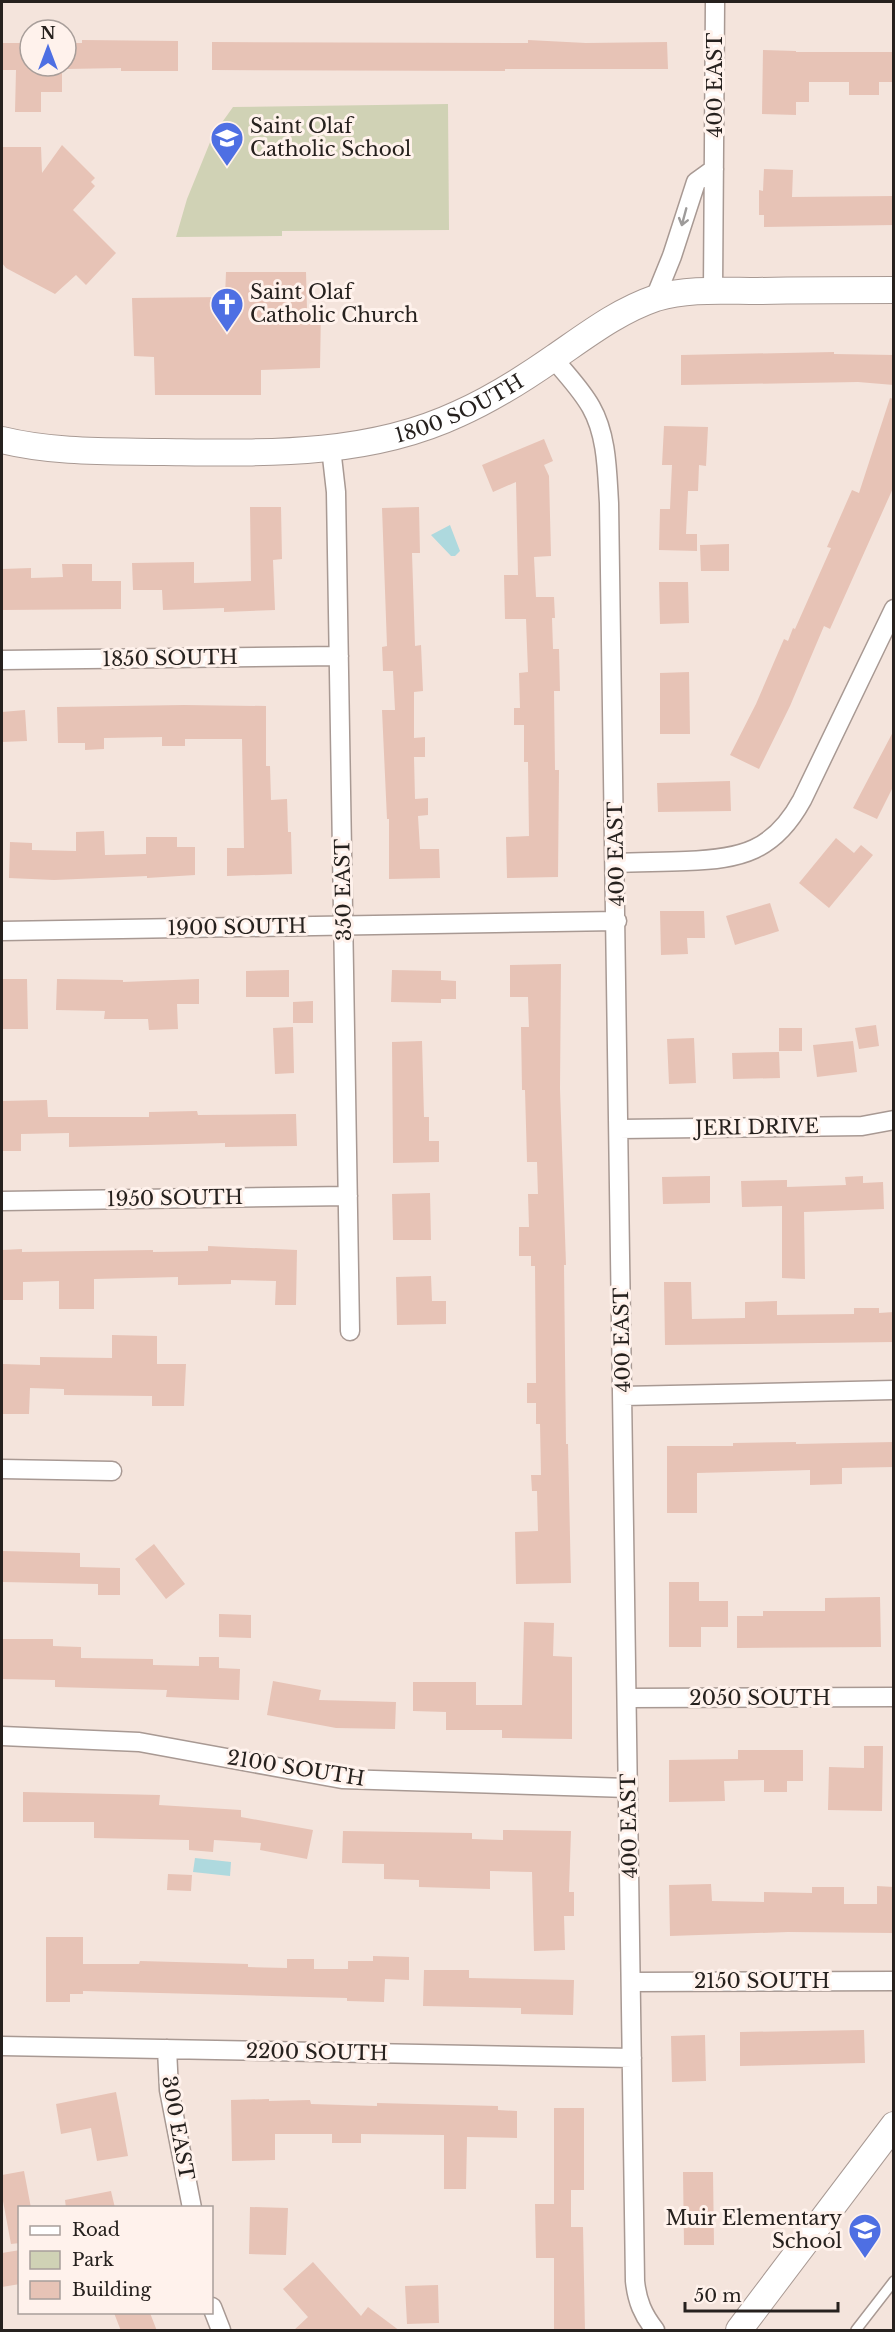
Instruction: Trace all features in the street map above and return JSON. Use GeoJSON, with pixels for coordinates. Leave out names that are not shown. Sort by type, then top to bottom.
{"type":"FeatureCollection","features":[{"type":"Feature","properties":{"kind":"main road","name":"1800 SOUTH"},"geometry":{"type":"LineString","coordinates":[[2,440],[41,447],[94,451],[240,453],[331,448],[394,436],[459,414],[554,358],[611,319],[656,298],[713,291],[894,290]]}},
{"type":"Feature","properties":{"kind":"main road"},"geometry":{"type":"LineString","coordinates":[[739,2331],[892,2131]]}},
{"type":"Feature","properties":{"kind":"street","name":"400 EAST"},"geometry":{"type":"LineString","coordinates":[[713,291],[715,2]]}},
{"type":"Feature","properties":{"kind":"street"},"geometry":{"type":"LineString","coordinates":[[656,298],[696,182],[714,170]]}},
{"type":"Feature","properties":{"kind":"street","name":"400 EAST"},"geometry":{"type":"LineString","coordinates":[[554,358],[591,408],[600,430],[605,454],[609,503],[617,921],[635,2281],[637,2300],[644,2316],[655,2331]]}},
{"type":"Feature","properties":{"kind":"street","name":"350 EAST"},"geometry":{"type":"LineString","coordinates":[[331,448],[336,492],[350,1331]]}},
{"type":"Feature","properties":{"kind":"street"},"geometry":{"type":"LineString","coordinates":[[616,863],[732,858],[761,847],[774,837],[786,826],[802,800],[894,609]]}},
{"type":"Feature","properties":{"kind":"street","name":"1850 SOUTH"},"geometry":{"type":"LineString","coordinates":[[2,660],[339,656]]}},
{"type":"Feature","properties":{"kind":"street","name":"1900 SOUTH"},"geometry":{"type":"LineString","coordinates":[[2,931],[617,921]]}},
{"type":"Feature","properties":{"kind":"street","name":"JERI DRIVE"},"geometry":{"type":"LineString","coordinates":[[619,1129],[862,1126],[894,1120]]}},
{"type":"Feature","properties":{"kind":"street","name":"1950 SOUTH"},"geometry":{"type":"LineString","coordinates":[[2,1201],[348,1196]]}},
{"type":"Feature","properties":{"kind":"street"},"geometry":{"type":"LineString","coordinates":[[623,1396],[894,1390]]}},
{"type":"Feature","properties":{"kind":"street"},"geometry":{"type":"LineString","coordinates":[[2,1469],[112,1471]]}},
{"type":"Feature","properties":{"kind":"street","name":"2050 SOUTH"},"geometry":{"type":"LineString","coordinates":[[627,1698],[894,1697]]}},
{"type":"Feature","properties":{"kind":"street","name":"2100 SOUTH"},"geometry":{"type":"LineString","coordinates":[[2,1736],[139,1742],[342,1779],[628,1788]]}},
{"type":"Feature","properties":{"kind":"street","name":"2150 SOUTH"},"geometry":{"type":"LineString","coordinates":[[631,1982],[894,1981]]}},
{"type":"Feature","properties":{"kind":"street","name":"2200 SOUTH"},"geometry":{"type":"LineString","coordinates":[[2,2046],[632,2058]]}},
{"type":"Feature","properties":{"kind":"street","name":"300 EAST"},"geometry":{"type":"LineString","coordinates":[[167,2049],[169,2090],[192,2206]]}},
{"type":"Feature","properties":{"kind":"street"},"geometry":{"type":"LineString","coordinates":[[213,2310],[221,2331]]}},
{"type":"Feature","properties":{"kind":"lane"},"geometry":{"type":"LineString","coordinates":[[856,2331],[894,2281]]}},
{"type":"Feature","properties":{"kind":"green space"},"geometry":{"type":"Polygon","coordinates":[[[448,104],[449,230],[282,231],[282,236],[176,237],[187,199],[213,135],[233,107],[448,104]]]}},
{"type":"Feature","properties":{"kind":"water"},"geometry":{"type":"Polygon","coordinates":[[[450,525],[460,551],[455,556],[451,556],[431,535],[450,525]]]}},
{"type":"Feature","properties":{"kind":"water"},"geometry":{"type":"Polygon","coordinates":[[[195,1858],[231,1862],[230,1876],[193,1872],[195,1858]]]}},
{"type":"Feature","properties":{"kind":"building"},"geometry":{"type":"Polygon","coordinates":[[[82,40],[178,41],[178,71],[78,69],[78,43],[82,43],[82,40]]]}},
{"type":"Feature","properties":{"kind":"building"},"geometry":{"type":"Polygon","coordinates":[[[528,40],[586,43],[667,42],[668,69],[212,70],[212,42],[528,43],[528,40]]]}},
{"type":"Feature","properties":{"kind":"building"},"geometry":{"type":"Polygon","coordinates":[[[2,43],[18,43],[18,78],[62,78],[62,92],[41,92],[41,112],[15,112],[16,70],[2,70],[2,43]]]}},
{"type":"Feature","properties":{"kind":"building"},"geometry":{"type":"Polygon","coordinates":[[[763,50],[894,52],[894,82],[879,82],[879,95],[849,95],[849,82],[809,82],[809,102],[796,102],[796,115],[762,114],[763,50]]]}},
{"type":"Feature","properties":{"kind":"building"},"geometry":{"type":"Polygon","coordinates":[[[62,145],[95,178],[91,182],[95,186],[73,210],[116,253],[86,285],[76,275],[55,294],[6,268],[2,263],[2,147],[41,147],[42,173],[62,145]]]}},
{"type":"Feature","properties":{"kind":"building"},"geometry":{"type":"Polygon","coordinates":[[[764,169],[793,170],[792,197],[894,196],[894,225],[764,227],[764,215],[759,215],[759,190],[763,191],[764,169]]]}},
{"type":"Feature","properties":{"kind":"building","name":"Saint Olaf Catholic Church"},"geometry":{"type":"Polygon","coordinates":[[[226,272],[306,272],[307,310],[321,310],[320,368],[261,370],[261,395],[155,395],[154,357],[134,356],[132,298],[225,297],[226,272]]]}},
{"type":"Feature","properties":{"kind":"building"},"geometry":{"type":"Polygon","coordinates":[[[834,352],[834,354],[894,355],[894,385],[858,382],[681,385],[681,355],[834,352]]]}},
{"type":"Feature","properties":{"kind":"building"},"geometry":{"type":"Polygon","coordinates":[[[890,398],[894,399],[894,486],[830,629],[824,626],[790,706],[759,769],[730,755],[756,704],[784,639],[788,641],[793,628],[795,629],[831,548],[827,547],[852,490],[859,493],[890,398]]]}},
{"type":"Feature","properties":{"kind":"building"},"geometry":{"type":"Polygon","coordinates":[[[664,426],[708,427],[706,466],[699,465],[698,491],[688,491],[686,534],[697,534],[697,551],[659,550],[660,509],[670,509],[672,465],[662,465],[664,426]]]}},
{"type":"Feature","properties":{"kind":"building"},"geometry":{"type":"Polygon","coordinates":[[[544,439],[553,461],[544,465],[549,476],[551,556],[534,557],[536,597],[554,597],[553,649],[559,649],[560,691],[554,691],[555,770],[559,770],[558,877],[507,878],[506,837],[529,836],[528,762],[524,762],[524,725],[514,725],[514,708],[520,708],[519,673],[528,672],[526,619],[505,619],[504,575],[518,575],[516,482],[493,492],[482,465],[544,439]]]}},
{"type":"Feature","properties":{"kind":"building"},"geometry":{"type":"Polygon","coordinates":[[[250,507],[281,507],[282,559],[273,560],[275,610],[224,612],[224,608],[163,610],[162,590],[133,590],[132,563],[194,562],[194,583],[251,581],[250,507]]]}},
{"type":"Feature","properties":{"kind":"building"},"geometry":{"type":"Polygon","coordinates":[[[419,507],[420,553],[412,553],[415,646],[421,645],[423,691],[414,692],[414,738],[425,737],[425,757],[414,757],[415,799],[428,798],[428,815],[418,816],[420,849],[439,849],[440,878],[389,879],[389,819],[387,819],[382,710],[395,710],[393,671],[383,671],[382,647],[387,646],[382,508],[419,507]]]}},
{"type":"Feature","properties":{"kind":"building"},"geometry":{"type":"Polygon","coordinates":[[[729,544],[729,571],[701,571],[700,545],[729,544]]]}},
{"type":"Feature","properties":{"kind":"building"},"geometry":{"type":"Polygon","coordinates":[[[62,564],[92,564],[92,581],[121,581],[121,609],[2,610],[2,569],[31,568],[31,578],[63,577],[62,564]]]}},
{"type":"Feature","properties":{"kind":"building"},"geometry":{"type":"Polygon","coordinates":[[[659,582],[688,582],[689,623],[660,624],[659,582]]]}},
{"type":"Feature","properties":{"kind":"building"},"geometry":{"type":"Polygon","coordinates":[[[689,672],[690,734],[660,734],[660,673],[689,672]]]}},
{"type":"Feature","properties":{"kind":"building"},"geometry":{"type":"Polygon","coordinates":[[[266,706],[266,766],[270,766],[271,800],[287,799],[292,874],[227,876],[227,848],[244,848],[242,739],[185,739],[185,746],[162,746],[162,737],[104,738],[104,749],[85,750],[85,743],[58,743],[57,707],[266,706]]]}},
{"type":"Feature","properties":{"kind":"building"},"geometry":{"type":"Polygon","coordinates":[[[25,710],[27,741],[2,742],[2,712],[25,710]]]}},
{"type":"Feature","properties":{"kind":"building"},"geometry":{"type":"Polygon","coordinates":[[[894,730],[894,785],[877,819],[853,808],[894,730]]]}},
{"type":"Feature","properties":{"kind":"building"},"geometry":{"type":"Polygon","coordinates":[[[730,781],[731,811],[658,812],[657,783],[730,781]]]}},
{"type":"Feature","properties":{"kind":"building"},"geometry":{"type":"Polygon","coordinates":[[[104,831],[105,855],[146,854],[146,837],[177,837],[177,847],[195,847],[195,875],[54,880],[9,878],[10,842],[32,843],[32,850],[76,851],[76,832],[104,831]]]}},
{"type":"Feature","properties":{"kind":"building"},"geometry":{"type":"Polygon","coordinates":[[[836,838],[854,853],[861,845],[873,855],[829,908],[799,883],[836,838]]]}},
{"type":"Feature","properties":{"kind":"building"},"geometry":{"type":"Polygon","coordinates":[[[770,903],[779,931],[735,945],[726,916],[770,903]]]}},
{"type":"Feature","properties":{"kind":"building"},"geometry":{"type":"Polygon","coordinates":[[[660,911],[704,911],[705,938],[687,938],[688,954],[661,955],[660,911]]]}},
{"type":"Feature","properties":{"kind":"building"},"geometry":{"type":"Polygon","coordinates":[[[561,964],[560,1089],[566,1265],[564,1265],[566,1444],[568,1444],[571,1583],[516,1584],[515,1532],[538,1531],[537,1491],[532,1491],[531,1475],[541,1475],[540,1424],[536,1424],[536,1403],[527,1403],[527,1383],[536,1383],[535,1266],[531,1266],[531,1256],[519,1256],[519,1227],[529,1227],[528,1194],[538,1194],[537,1162],[527,1162],[525,1090],[522,1090],[521,1027],[529,1027],[528,997],[510,997],[510,965],[561,964]]]}},
{"type":"Feature","properties":{"kind":"building"},"geometry":{"type":"Polygon","coordinates":[[[289,970],[289,997],[246,997],[246,971],[289,970]]]}},
{"type":"Feature","properties":{"kind":"building"},"geometry":{"type":"Polygon","coordinates":[[[392,970],[441,971],[441,980],[456,981],[456,999],[441,999],[441,1003],[391,1002],[392,970]]]}},
{"type":"Feature","properties":{"kind":"building"},"geometry":{"type":"Polygon","coordinates":[[[2,979],[27,979],[28,1029],[2,1029],[2,979]]]}},
{"type":"Feature","properties":{"kind":"building"},"geometry":{"type":"Polygon","coordinates":[[[57,979],[123,980],[123,982],[199,979],[199,1004],[177,1004],[178,1029],[149,1030],[148,1019],[104,1019],[105,1011],[56,1010],[57,979]]]}},
{"type":"Feature","properties":{"kind":"building"},"geometry":{"type":"Polygon","coordinates":[[[313,1001],[313,1023],[293,1023],[293,1002],[313,1001]]]}},
{"type":"Feature","properties":{"kind":"building"},"geometry":{"type":"Polygon","coordinates":[[[876,1025],[879,1046],[859,1049],[855,1028],[876,1025]]]}},
{"type":"Feature","properties":{"kind":"building"},"geometry":{"type":"Polygon","coordinates":[[[293,1027],[294,1073],[275,1074],[273,1028],[293,1027]]]}},
{"type":"Feature","properties":{"kind":"building"},"geometry":{"type":"Polygon","coordinates":[[[779,1028],[802,1028],[802,1051],[779,1051],[779,1028]]]}},
{"type":"Feature","properties":{"kind":"building"},"geometry":{"type":"Polygon","coordinates":[[[694,1038],[696,1083],[669,1084],[667,1039],[694,1038]]]}},
{"type":"Feature","properties":{"kind":"building"},"geometry":{"type":"Polygon","coordinates":[[[422,1041],[424,1117],[429,1117],[429,1141],[439,1141],[439,1162],[393,1163],[392,1042],[422,1041]]]}},
{"type":"Feature","properties":{"kind":"building"},"geometry":{"type":"Polygon","coordinates":[[[853,1041],[857,1072],[817,1077],[813,1045],[853,1041]]]}},
{"type":"Feature","properties":{"kind":"building"},"geometry":{"type":"Polygon","coordinates":[[[779,1052],[780,1078],[733,1079],[732,1053],[779,1052]]]}},
{"type":"Feature","properties":{"kind":"building"},"geometry":{"type":"Polygon","coordinates":[[[47,1100],[48,1117],[149,1117],[149,1112],[197,1111],[198,1115],[296,1114],[297,1146],[225,1147],[225,1143],[69,1147],[69,1133],[21,1134],[21,1151],[2,1151],[2,1101],[47,1100]]]}},
{"type":"Feature","properties":{"kind":"building"},"geometry":{"type":"Polygon","coordinates":[[[710,1176],[710,1203],[663,1204],[662,1177],[710,1176]]]}},
{"type":"Feature","properties":{"kind":"building"},"geometry":{"type":"Polygon","coordinates":[[[863,1176],[863,1183],[883,1182],[884,1209],[804,1212],[805,1279],[782,1278],[782,1206],[742,1207],[741,1181],[787,1180],[787,1187],[846,1185],[845,1177],[863,1176]]]}},
{"type":"Feature","properties":{"kind":"building"},"geometry":{"type":"Polygon","coordinates":[[[430,1193],[431,1240],[393,1240],[392,1194],[430,1193]]]}},
{"type":"Feature","properties":{"kind":"building"},"geometry":{"type":"Polygon","coordinates":[[[208,1246],[297,1250],[296,1305],[275,1305],[276,1281],[231,1280],[231,1284],[178,1285],[178,1277],[94,1279],[94,1309],[59,1309],[59,1281],[23,1282],[23,1300],[2,1300],[2,1250],[22,1249],[22,1252],[208,1251],[208,1246]]]}},
{"type":"Feature","properties":{"kind":"building"},"geometry":{"type":"Polygon","coordinates":[[[431,1276],[432,1301],[446,1301],[446,1324],[397,1325],[396,1277],[431,1276]]]}},
{"type":"Feature","properties":{"kind":"building"},"geometry":{"type":"Polygon","coordinates":[[[664,1282],[691,1282],[692,1319],[745,1318],[745,1302],[777,1301],[777,1315],[854,1314],[854,1308],[879,1308],[879,1313],[894,1312],[894,1342],[665,1345],[664,1282]]]}},
{"type":"Feature","properties":{"kind":"building"},"geometry":{"type":"Polygon","coordinates":[[[112,1335],[157,1336],[157,1364],[186,1364],[184,1406],[152,1406],[152,1396],[64,1395],[64,1389],[30,1388],[29,1414],[2,1414],[2,1364],[40,1365],[40,1357],[112,1358],[112,1335]]]}},
{"type":"Feature","properties":{"kind":"building"},"geometry":{"type":"Polygon","coordinates":[[[796,1442],[796,1444],[894,1442],[894,1467],[842,1468],[842,1484],[810,1485],[810,1470],[697,1473],[697,1513],[667,1513],[667,1446],[733,1446],[733,1443],[796,1442]]]}},
{"type":"Feature","properties":{"kind":"building"},"geometry":{"type":"Polygon","coordinates":[[[154,1544],[185,1584],[166,1599],[135,1559],[154,1544]]]}},
{"type":"Feature","properties":{"kind":"building"},"geometry":{"type":"Polygon","coordinates":[[[2,1551],[80,1553],[80,1567],[120,1568],[120,1595],[98,1595],[98,1584],[2,1582],[2,1551]]]}},
{"type":"Feature","properties":{"kind":"building"},"geometry":{"type":"Polygon","coordinates":[[[669,1582],[699,1582],[699,1601],[728,1601],[728,1627],[701,1627],[701,1647],[669,1647],[669,1582]]]}},
{"type":"Feature","properties":{"kind":"building"},"geometry":{"type":"Polygon","coordinates":[[[880,1597],[881,1647],[737,1648],[737,1616],[763,1616],[763,1611],[825,1611],[825,1598],[880,1597]]]}},
{"type":"Feature","properties":{"kind":"building"},"geometry":{"type":"Polygon","coordinates":[[[219,1614],[251,1615],[251,1638],[219,1637],[219,1614]]]}},
{"type":"Feature","properties":{"kind":"building"},"geometry":{"type":"Polygon","coordinates":[[[524,1622],[554,1623],[553,1656],[572,1657],[572,1739],[502,1738],[502,1730],[446,1730],[446,1712],[413,1711],[413,1682],[476,1682],[476,1705],[522,1705],[524,1622]]]}},
{"type":"Feature","properties":{"kind":"building"},"geometry":{"type":"Polygon","coordinates":[[[2,1639],[53,1639],[53,1646],[81,1647],[81,1658],[153,1659],[153,1665],[199,1666],[199,1657],[219,1657],[219,1668],[240,1669],[239,1700],[166,1697],[167,1690],[55,1687],[55,1680],[2,1679],[2,1639]]]}},
{"type":"Feature","properties":{"kind":"building"},"geometry":{"type":"Polygon","coordinates":[[[273,1681],[321,1690],[319,1700],[396,1702],[395,1729],[336,1728],[267,1715],[273,1681]]]}},
{"type":"Feature","properties":{"kind":"building"},"geometry":{"type":"Polygon","coordinates":[[[864,1746],[883,1746],[882,1811],[828,1810],[829,1767],[864,1768],[864,1746]]]}},
{"type":"Feature","properties":{"kind":"building"},"geometry":{"type":"Polygon","coordinates":[[[738,1750],[803,1750],[803,1781],[787,1781],[787,1792],[764,1792],[764,1780],[724,1781],[725,1801],[669,1802],[669,1760],[738,1759],[738,1750]]]}},
{"type":"Feature","properties":{"kind":"building"},"geometry":{"type":"Polygon","coordinates":[[[23,1792],[160,1795],[159,1805],[241,1810],[241,1817],[313,1830],[307,1859],[260,1850],[261,1843],[214,1840],[213,1852],[189,1850],[189,1840],[94,1838],[94,1822],[23,1822],[23,1792]]]}},
{"type":"Feature","properties":{"kind":"building"},"geometry":{"type":"Polygon","coordinates":[[[503,1830],[571,1831],[569,1892],[574,1892],[574,1916],[564,1916],[565,1950],[534,1951],[532,1872],[490,1871],[490,1889],[419,1887],[419,1880],[384,1879],[384,1864],[342,1863],[343,1831],[472,1833],[472,1839],[503,1840],[503,1830]]]}},
{"type":"Feature","properties":{"kind":"building"},"geometry":{"type":"Polygon","coordinates":[[[168,1874],[192,1875],[191,1891],[167,1890],[168,1874]]]}},
{"type":"Feature","properties":{"kind":"building"},"geometry":{"type":"Polygon","coordinates":[[[711,1884],[712,1901],[764,1902],[764,1892],[812,1893],[812,1887],[844,1887],[844,1904],[877,1904],[877,1886],[894,1887],[894,1933],[788,1932],[670,1936],[669,1885],[711,1884]]]}},
{"type":"Feature","properties":{"kind":"building"},"geometry":{"type":"Polygon","coordinates":[[[46,1937],[83,1937],[83,1964],[139,1964],[140,1961],[248,1964],[248,1967],[287,1968],[287,1959],[314,1959],[314,1969],[348,1969],[348,1961],[373,1961],[373,1956],[409,1957],[409,1980],[385,1979],[384,2002],[347,2001],[347,1998],[83,1991],[83,1994],[70,1994],[70,2002],[46,2002],[46,1937]]]}},
{"type":"Feature","properties":{"kind":"building"},"geometry":{"type":"Polygon","coordinates":[[[424,1970],[469,1970],[469,1978],[574,1980],[573,2015],[521,2014],[521,2008],[423,2006],[424,1970]]]}},
{"type":"Feature","properties":{"kind":"building"},"geometry":{"type":"Polygon","coordinates":[[[864,2030],[865,2063],[740,2066],[740,2032],[864,2030]]]}},
{"type":"Feature","properties":{"kind":"building"},"geometry":{"type":"Polygon","coordinates":[[[705,2035],[706,2081],[672,2082],[671,2036],[705,2035]]]}},
{"type":"Feature","properties":{"kind":"building"},"geometry":{"type":"Polygon","coordinates":[[[116,2092],[128,2156],[97,2161],[91,2128],[61,2134],[56,2104],[116,2092]]]}},
{"type":"Feature","properties":{"kind":"building"},"geometry":{"type":"Polygon","coordinates":[[[269,2099],[269,2101],[310,2100],[311,2104],[498,2106],[498,2110],[517,2111],[517,2138],[467,2137],[466,2189],[444,2189],[444,2135],[361,2134],[361,2143],[332,2143],[332,2134],[275,2134],[275,2160],[232,2161],[231,2100],[269,2099]]]}},
{"type":"Feature","properties":{"kind":"building"},"geometry":{"type":"Polygon","coordinates":[[[554,2108],[584,2108],[584,2190],[571,2190],[571,2227],[583,2227],[585,2331],[554,2331],[554,2258],[536,2258],[535,2204],[554,2204],[554,2108]]]}},
{"type":"Feature","properties":{"kind":"building"},"geometry":{"type":"Polygon","coordinates":[[[24,2171],[31,2206],[18,2206],[18,2243],[11,2244],[2,2201],[2,2175],[24,2171]]]}},
{"type":"Feature","properties":{"kind":"building"},"geometry":{"type":"Polygon","coordinates":[[[683,2172],[713,2172],[714,2245],[684,2245],[683,2172]]]}},
{"type":"Feature","properties":{"kind":"building"},"geometry":{"type":"Polygon","coordinates":[[[111,2191],[115,2206],[66,2206],[65,2200],[111,2191]]]}},
{"type":"Feature","properties":{"kind":"building"},"geometry":{"type":"Polygon","coordinates":[[[250,2207],[288,2208],[286,2255],[249,2254],[250,2207]]]}},
{"type":"Feature","properties":{"kind":"building"},"geometry":{"type":"Polygon","coordinates":[[[18,2250],[18,2284],[2,2287],[2,2253],[18,2250]]]}},
{"type":"Feature","properties":{"kind":"building"},"geometry":{"type":"Polygon","coordinates":[[[313,2262],[361,2316],[368,2307],[400,2331],[293,2331],[308,2317],[283,2289],[313,2262]]]}},
{"type":"Feature","properties":{"kind":"building"},"geometry":{"type":"Polygon","coordinates":[[[438,2285],[439,2323],[407,2324],[405,2286],[438,2285]]]}},
{"type":"Feature","properties":{"kind":"building"},"geometry":{"type":"Polygon","coordinates":[[[114,2314],[150,2314],[157,2331],[121,2331],[114,2314]]]}},
{"type":"Feature","properties":{"kind":"place","name":"Saint Olaf Catholic School"},"geometry":{"type":"Point","coordinates":[227,167]}},
{"type":"Feature","properties":{"kind":"place","name":"Saint Olaf Catholic Church"},"geometry":{"type":"Point","coordinates":[227,333]}},
{"type":"Feature","properties":{"kind":"place","name":"Muir Elementary School"},"geometry":{"type":"Point","coordinates":[865,2259]}}]}
